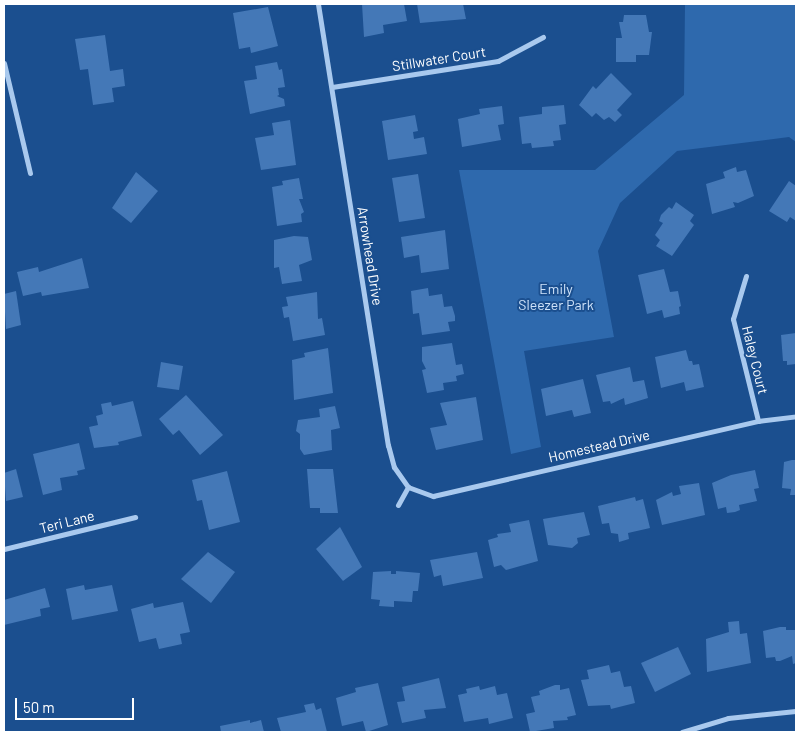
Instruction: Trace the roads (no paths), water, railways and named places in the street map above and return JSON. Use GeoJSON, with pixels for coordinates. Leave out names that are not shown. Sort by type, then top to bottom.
{"type":"FeatureCollection","features":[{"type":"Feature","properties":{"kind":"street","name":"Arrowhead Drive"},"geometry":{"type":"LineString","coordinates":[[318,4],[388,447],[394,467],[408,487]]}},
{"type":"Feature","properties":{"kind":"street","name":"Stillwater Court"},"geometry":{"type":"LineString","coordinates":[[332,86],[498,61],[543,36]]}},
{"type":"Feature","properties":{"kind":"street"},"geometry":{"type":"LineString","coordinates":[[4,63],[30,173]]}},
{"type":"Feature","properties":{"kind":"street","name":"Haley Court"},"geometry":{"type":"LineString","coordinates":[[746,276],[733,319],[758,421]]}},
{"type":"Feature","properties":{"kind":"street","name":"Homestead Drive"},"geometry":{"type":"LineString","coordinates":[[408,487],[433,496],[758,421],[796,416]]}},
{"type":"Feature","properties":{"kind":"street"},"geometry":{"type":"LineString","coordinates":[[398,505],[408,487]]}},
{"type":"Feature","properties":{"kind":"street","name":"Teri Lane"},"geometry":{"type":"LineString","coordinates":[[4,548],[135,517]]}},
{"type":"Feature","properties":{"kind":"street"},"geometry":{"type":"LineString","coordinates":[[682,732],[728,718],[796,711]]}},
{"type":"Feature","properties":{"kind":"park label","name":"Emily Sleezer Park"},"geometry":{"type":"Point","coordinates":[556,298]}}]}
